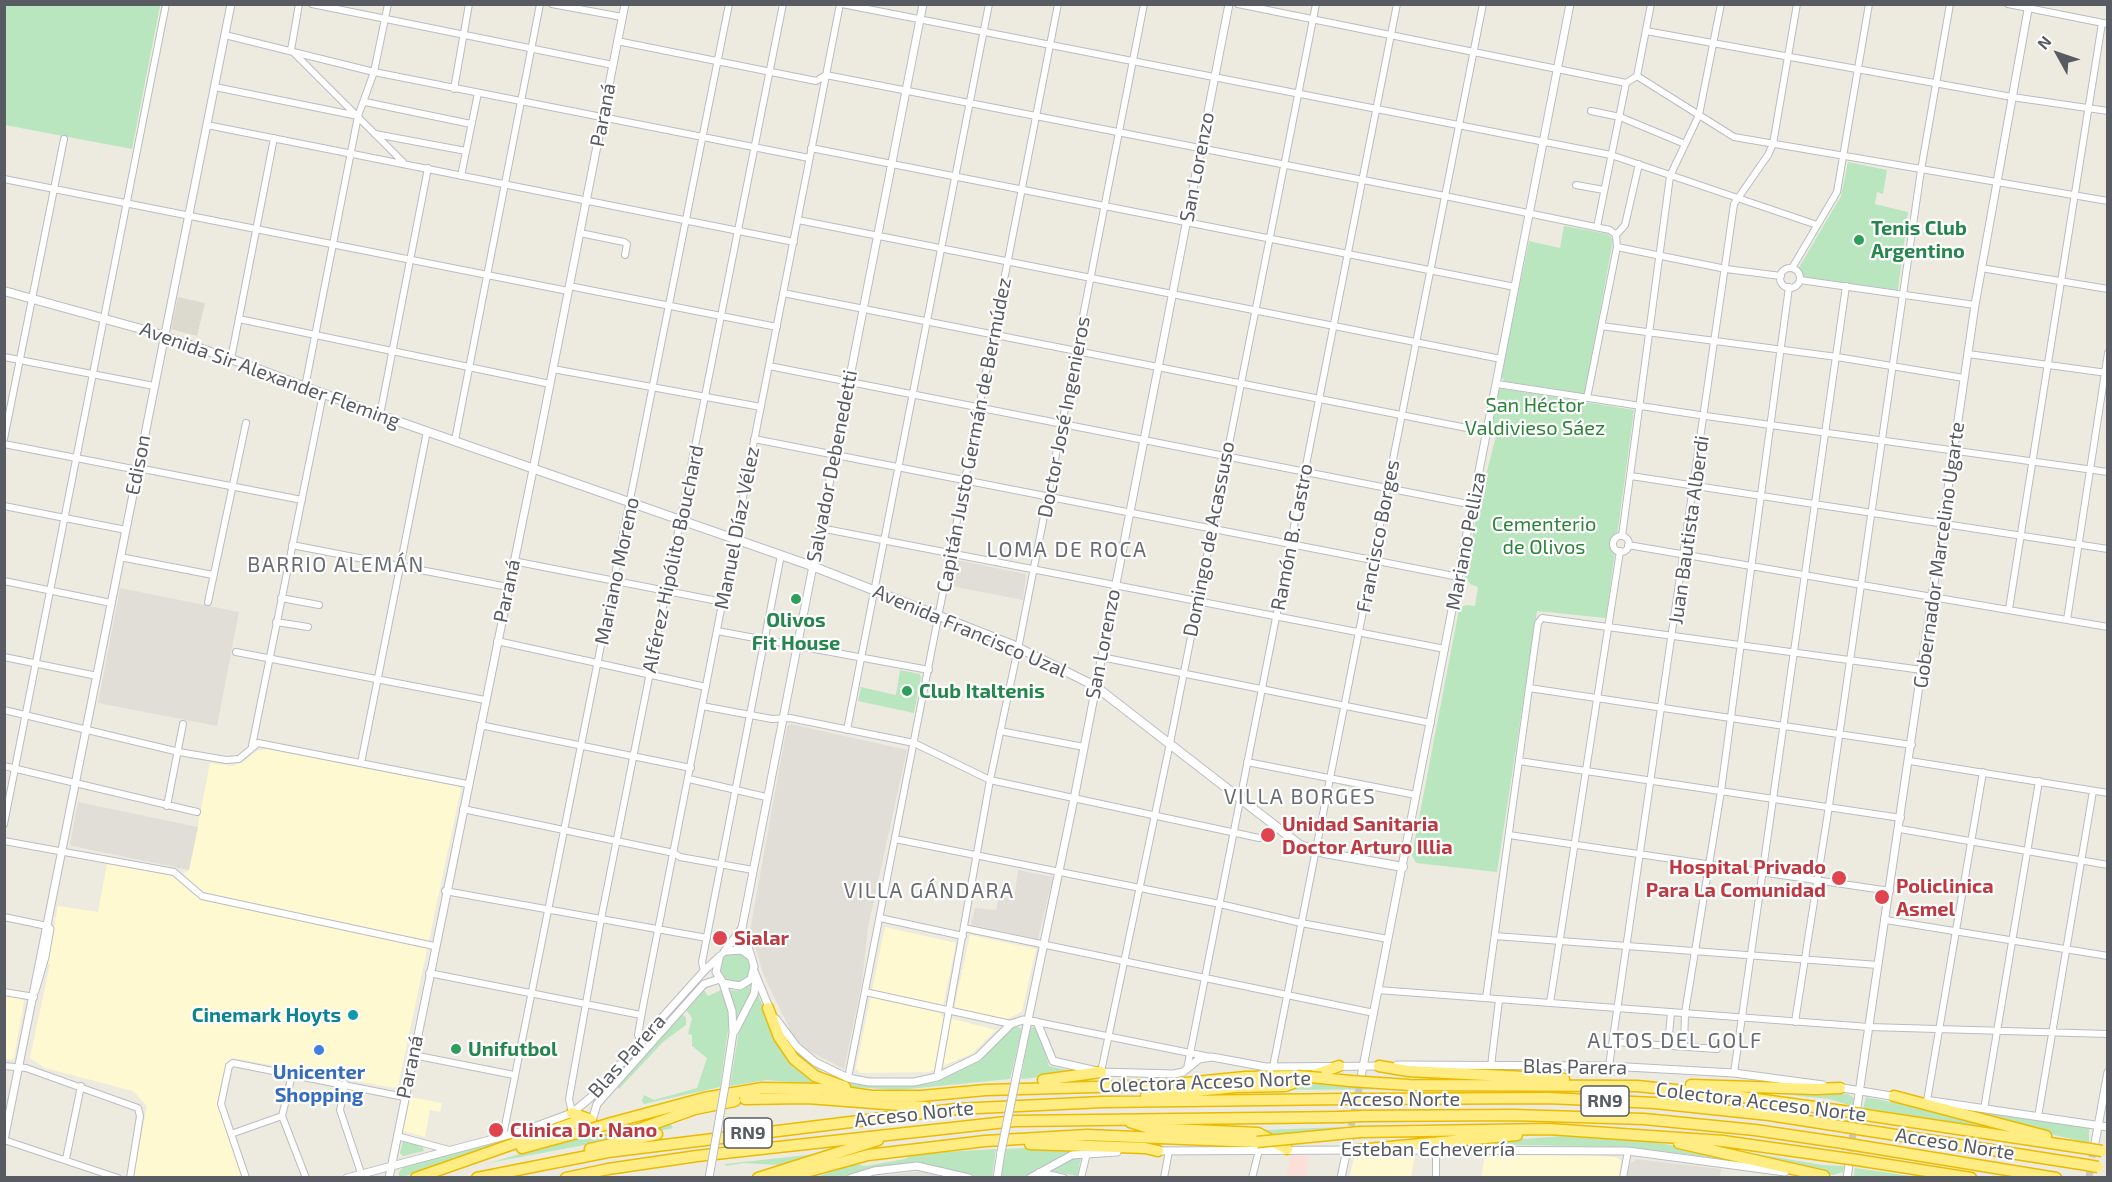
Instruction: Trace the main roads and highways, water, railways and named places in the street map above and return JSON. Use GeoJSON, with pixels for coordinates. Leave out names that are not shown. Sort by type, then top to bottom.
{"type":"FeatureCollection","features":[{"type":"Feature","properties":{"kind":"highway"},"geometry":{"type":"LineString","coordinates":[[768,1008],[784,1045],[807,1071],[833,1084],[890,1096]]}},
{"type":"Feature","properties":{"kind":"highway"},"geometry":{"type":"LineString","coordinates":[[1103,1102],[1179,1091],[1286,1086],[1339,1066]]}},
{"type":"Feature","properties":{"kind":"highway"},"geometry":{"type":"LineString","coordinates":[[1379,1066],[1408,1071],[1588,1080],[1637,1086],[1840,1088]]}},
{"type":"Feature","properties":{"kind":"highway"},"geometry":{"type":"LineString","coordinates":[[969,1091],[989,1086],[1101,1072]]}},
{"type":"Feature","properties":{"kind":"highway","name":"Colectora Acceso Norte"},"geometry":{"type":"LineString","coordinates":[[417,1178],[590,1125],[609,1126],[704,1098],[762,1088],[808,1088],[890,1096],[1084,1085],[1166,1085],[1245,1077],[1297,1076],[1409,1085],[1637,1086],[1854,1109],[1866,1115],[2098,1149]]}},
{"type":"Feature","properties":{"kind":"highway"},"geometry":{"type":"LineString","coordinates":[[1894,1096],[2098,1149]]}},
{"type":"Feature","properties":{"kind":"highway"},"geometry":{"type":"LineString","coordinates":[[417,1178],[573,1124],[584,1123],[634,1131],[696,1109],[740,1100],[807,1098],[956,1109]]}},
{"type":"Feature","properties":{"kind":"highway","name":"Acceso Norte"},"geometry":{"type":"LineString","coordinates":[[477,1178],[541,1164],[710,1137],[956,1109],[1103,1102],[1345,1099],[1537,1098],[1654,1103],[1846,1126],[2098,1167]]}},
{"type":"Feature","properties":{"kind":"highway"},"geometry":{"type":"LineString","coordinates":[[572,1113],[590,1125]]}},
{"type":"Feature","properties":{"kind":"highway","name":"Acceso Norte"},"geometry":{"type":"LineString","coordinates":[[566,1178],[608,1168],[697,1156],[895,1133],[1015,1122],[1513,1115],[1644,1119],[1738,1128],[2056,1178]]}},
{"type":"Feature","properties":{"kind":"highway"},"geometry":{"type":"LineString","coordinates":[[1121,1119],[1149,1128],[1258,1133],[1287,1149]]}},
{"type":"Feature","properties":{"kind":"highway"},"geometry":{"type":"LineString","coordinates":[[784,1178],[842,1161],[922,1147],[1087,1135],[1258,1146],[1360,1132],[1469,1129],[1586,1131],[1723,1141],[1971,1178]]}},
{"type":"Feature","properties":{"kind":"highway"},"geometry":{"type":"LineString","coordinates":[[1352,1149],[1586,1131]]}},
{"type":"Feature","properties":{"kind":"highway"},"geometry":{"type":"LineString","coordinates":[[758,1178],[895,1133]]}},
{"type":"Feature","properties":{"kind":"highway"},"geometry":{"type":"LineString","coordinates":[[541,1164],[611,1142],[657,1134]]}},
{"type":"Feature","properties":{"kind":"highway"},"geometry":{"type":"LineString","coordinates":[[1635,1134],[1827,1177]]}},
{"type":"Feature","properties":{"kind":"highway"},"geometry":{"type":"LineString","coordinates":[[922,1147],[1040,1144],[1145,1148],[1164,1151]]}},
{"type":"Feature","properties":{"kind":"highway"},"geometry":{"type":"LineString","coordinates":[[805,1178],[842,1161]]}},
{"type":"Feature","properties":{"kind":"main road","name":"Avenida Sir Alexander Fleming"},"geometry":{"type":"LineString","coordinates":[[4,291],[163,336],[534,468]]}},
{"type":"Feature","properties":{"kind":"main road","name":"Avenida Francisco Uzal"},"geometry":{"type":"LineString","coordinates":[[534,468],[812,566],[1018,647],[1095,686],[1297,843],[1315,851],[1403,867]]}},
{"type":"Feature","properties":{"kind":"tunnel"},"geometry":{"type":"LineString","coordinates":[[1349,1136],[1361,1079]]}},
{"type":"Feature","properties":{"kind":"tunnel"},"geometry":{"type":"LineString","coordinates":[[1849,1162],[1856,1111]]}},
{"type":"Feature","properties":{"kind":"tunnel"},"geometry":{"type":"LineString","coordinates":[[2089,1178],[2094,1146]]}},
{"type":"Feature","properties":{"kind":"place","name":"Tenis Club Argentino"},"geometry":{"type":"Point","coordinates":[1859,240]}},
{"type":"Feature","properties":{"kind":"place","name":"Olivos Fit House"},"geometry":{"type":"Point","coordinates":[796,599]}},
{"type":"Feature","properties":{"kind":"place","name":"Club Italtenis"},"geometry":{"type":"Point","coordinates":[907,691]}},
{"type":"Feature","properties":{"kind":"place","name":"Unidad Sanitaria Doctor Arturo Illia"},"geometry":{"type":"Point","coordinates":[1268,835]}},
{"type":"Feature","properties":{"kind":"place","name":"Hospital Privado Para La Comunidad"},"geometry":{"type":"Point","coordinates":[1839,878]}},
{"type":"Feature","properties":{"kind":"place","name":"Policlinica Asmel"},"geometry":{"type":"Point","coordinates":[1882,897]}},
{"type":"Feature","properties":{"kind":"place","name":"Sialar"},"geometry":{"type":"Point","coordinates":[720,938]}},
{"type":"Feature","properties":{"kind":"place","name":"Cinemark Hoyts"},"geometry":{"type":"Point","coordinates":[353,1015]}},
{"type":"Feature","properties":{"kind":"place","name":"Unifutbol"},"geometry":{"type":"Point","coordinates":[456,1049]}},
{"type":"Feature","properties":{"kind":"place","name":"Unicenter Shopping"},"geometry":{"type":"Point","coordinates":[319,1050]}},
{"type":"Feature","properties":{"kind":"place","name":"Clinica Dr. Nano"},"geometry":{"type":"Point","coordinates":[496,1130]}},
{"type":"Feature","properties":{"kind":"district","name":"LOMA DE ROCA"},"geometry":{"type":"Point","coordinates":[1067,550]}},
{"type":"Feature","properties":{"kind":"district","name":"BARRIO ALEMÁN"},"geometry":{"type":"Point","coordinates":[336,565]}},
{"type":"Feature","properties":{"kind":"district","name":"VILLA BORGES"},"geometry":{"type":"Point","coordinates":[1300,797]}},
{"type":"Feature","properties":{"kind":"district","name":"VILLA GÁNDARA"},"geometry":{"type":"Point","coordinates":[929,891]}},
{"type":"Feature","properties":{"kind":"district","name":"ALTOS DEL GOLF"},"geometry":{"type":"Point","coordinates":[1675,1041]}},
{"type":"Feature","properties":{"kind":"park label","name":"San Héctor Valdivieso Sáez"},"geometry":{"type":"Point","coordinates":[1535,416]}},
{"type":"Feature","properties":{"kind":"park label","name":"Cementerio de Olivos"},"geometry":{"type":"Point","coordinates":[1544,536]}}]}
